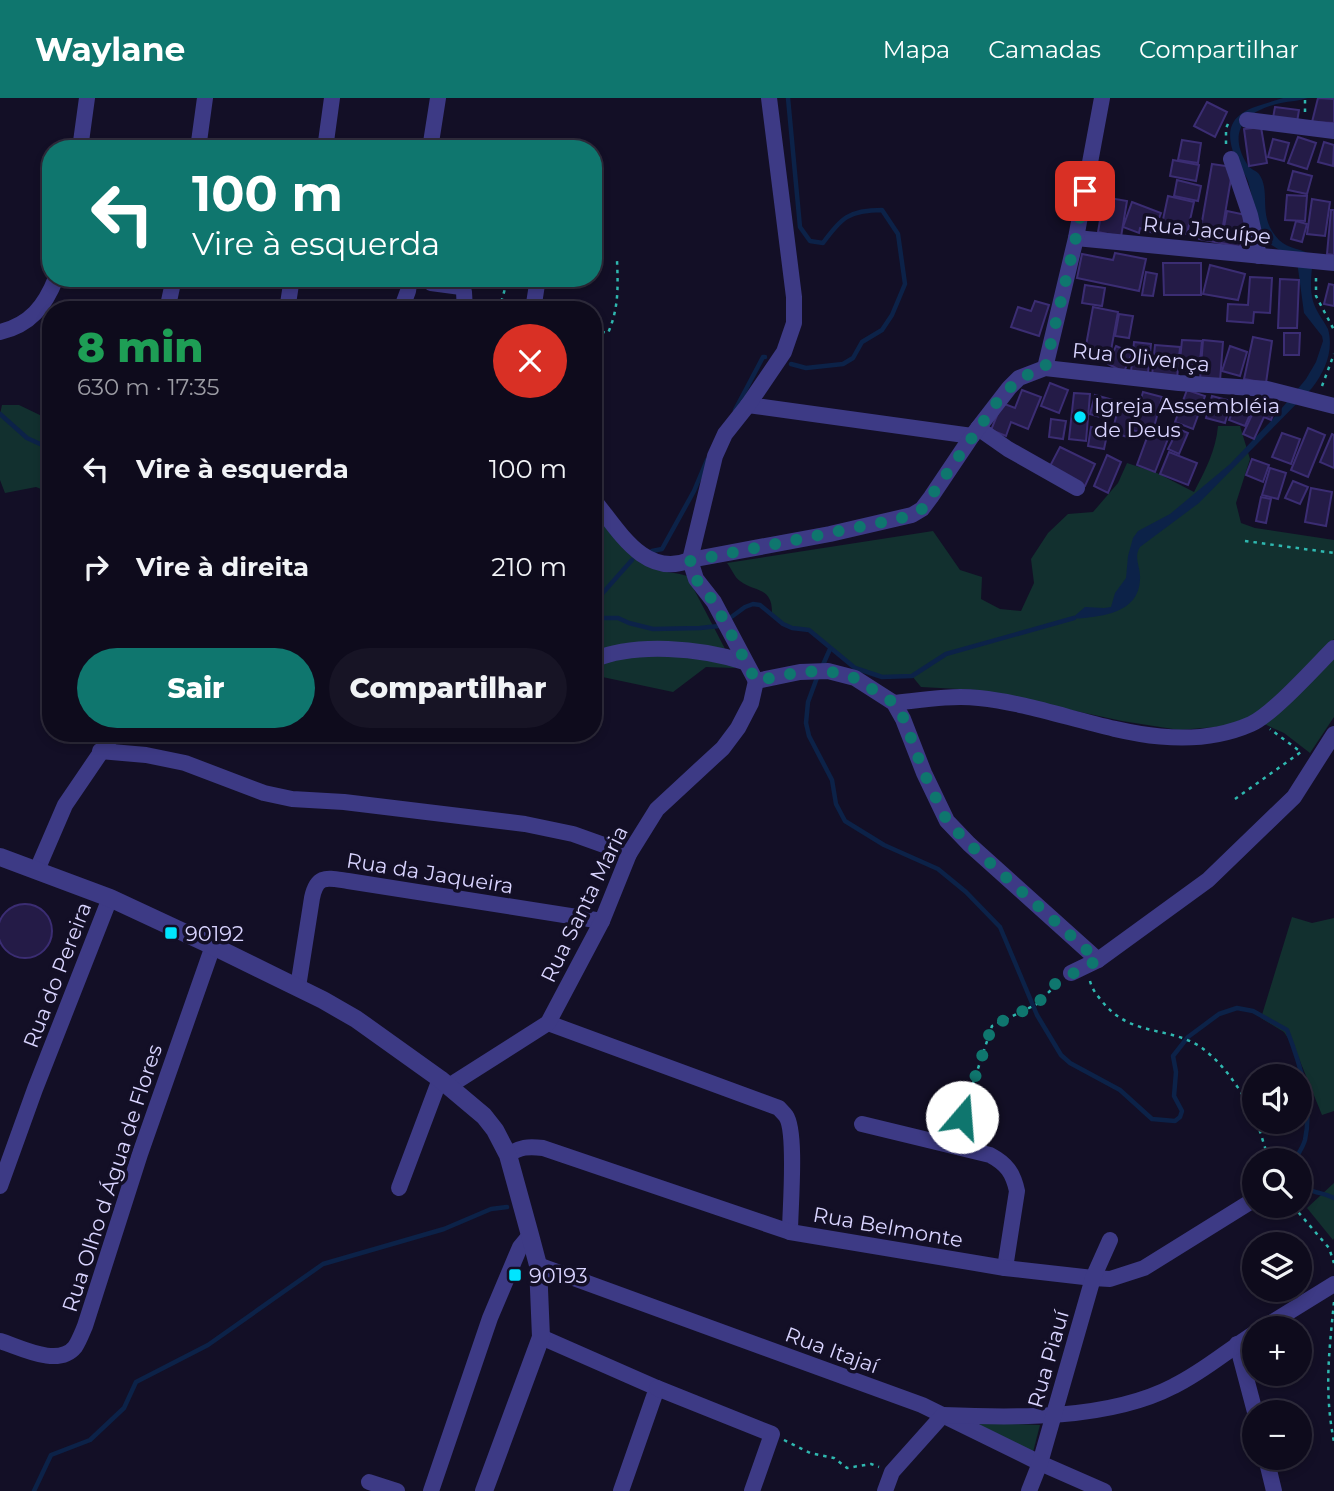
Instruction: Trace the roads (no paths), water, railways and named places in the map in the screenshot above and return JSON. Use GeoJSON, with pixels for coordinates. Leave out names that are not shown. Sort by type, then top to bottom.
{"type":"FeatureCollection","features":[{"type":"Feature","properties":{"kind":"street"},"geometry":{"type":"LineString","coordinates":[[81,140],[88,98]]}},
{"type":"Feature","properties":{"kind":"street"},"geometry":{"type":"LineString","coordinates":[[199,140],[205,98]]}},
{"type":"Feature","properties":{"kind":"street"},"geometry":{"type":"LineString","coordinates":[[327,140],[332,98]]}},
{"type":"Feature","properties":{"kind":"street"},"geometry":{"type":"LineString","coordinates":[[431,140],[438,98]]}},
{"type":"Feature","properties":{"kind":"street"},"geometry":{"type":"LineString","coordinates":[[769,98],[794,297],[794,323],[784,352],[725,434],[715,456],[690,561],[696,579],[720,612],[756,681],[828,671],[855,678],[894,703],[904,719],[924,773],[947,821],[1093,962]]}},
{"type":"Feature","properties":{"kind":"street"},"geometry":{"type":"LineString","coordinates":[[1045,368],[1076,237],[1102,98]]}},
{"type":"Feature","properties":{"kind":"street"},"geometry":{"type":"LineString","coordinates":[[1239,120],[1334,131]]}},
{"type":"Feature","properties":{"kind":"street"},"geometry":{"type":"LineString","coordinates":[[1231,159],[1244,196],[1259,256]]}},
{"type":"Feature","properties":{"kind":"street","name":"Rua Jacuípe"},"geometry":{"type":"LineString","coordinates":[[1076,237],[1334,263]]}},
{"type":"Feature","properties":{"kind":"street"},"geometry":{"type":"LineString","coordinates":[[455,287],[464,292],[464,301]]}},
{"type":"Feature","properties":{"kind":"street"},"geometry":{"type":"LineString","coordinates":[[0,332],[15,328],[32,318],[42,306]]}},
{"type":"Feature","properties":{"kind":"street","name":"Rua Olivença"},"geometry":{"type":"LineString","coordinates":[[602,509],[644,558],[670,565],[831,534],[912,515],[922,509],[932,497],[975,432],[1019,378],[1045,368],[1179,383],[1267,389],[1334,407]]}},
{"type":"Feature","properties":{"kind":"street"},"geometry":{"type":"LineString","coordinates":[[748,405],[975,432],[1077,488]]}},
{"type":"Feature","properties":{"kind":"street"},"geometry":{"type":"LineString","coordinates":[[602,657],[639,648],[722,654],[744,662]]}},
{"type":"Feature","properties":{"kind":"street"},"geometry":{"type":"LineString","coordinates":[[894,703],[940,698],[978,698],[1172,739],[1223,733],[1254,723],[1334,648]]}},
{"type":"Feature","properties":{"kind":"street","name":"Rua Santa Maria"},"geometry":{"type":"LineString","coordinates":[[444,1083],[548,1023],[602,920],[629,854],[657,809],[723,748],[738,728],[751,703],[756,681]]}},
{"type":"Feature","properties":{"kind":"street"},"geometry":{"type":"LineString","coordinates":[[1071,973],[1093,962],[1208,880],[1294,797],[1334,734]]}},
{"type":"Feature","properties":{"kind":"street"},"geometry":{"type":"LineString","coordinates":[[37,870],[65,805],[107,742]]}},
{"type":"Feature","properties":{"kind":"street"},"geometry":{"type":"LineString","coordinates":[[100,751],[146,755],[185,763],[264,793],[292,799],[344,802],[525,824],[573,834],[629,854]]}},
{"type":"Feature","properties":{"kind":"street"},"geometry":{"type":"LineString","coordinates":[[0,857],[110,898],[298,987],[356,1019],[444,1083],[484,1116],[495,1130],[508,1155],[538,1265],[541,1336],[484,1491]]}},
{"type":"Feature","properties":{"kind":"street","name":"Rua da Jaqueira"},"geometry":{"type":"LineString","coordinates":[[298,987],[314,887],[320,880],[329,878],[602,920]]}},
{"type":"Feature","properties":{"kind":"street","name":"Rua do Pereira"},"geometry":{"type":"LineString","coordinates":[[0,1186],[35,1088],[110,898]]}},
{"type":"Feature","properties":{"kind":"street","name":"Rua Olho d Água de Flores"},"geometry":{"type":"LineString","coordinates":[[0,1341],[52,1357],[65,1354],[75,1347],[85,1326],[140,1154],[213,946]]}},
{"type":"Feature","properties":{"kind":"street"},"geometry":{"type":"LineString","coordinates":[[548,1023],[779,1108],[788,1117],[790,1130],[790,1232]]}},
{"type":"Feature","properties":{"kind":"street"},"geometry":{"type":"LineString","coordinates":[[399,1188],[444,1083]]}},
{"type":"Feature","properties":{"kind":"street"},"geometry":{"type":"LineString","coordinates":[[862,1124],[990,1156],[1005,1165],[1014,1179],[1017,1191],[1004,1268]]}},
{"type":"Feature","properties":{"kind":"street","name":"Rua Belmonte"},"geometry":{"type":"LineString","coordinates":[[508,1155],[528,1146],[543,1149],[790,1232],[1004,1268],[1093,1278],[1110,1279],[1144,1269],[1242,1207]]}},
{"type":"Feature","properties":{"kind":"street"},"geometry":{"type":"LineString","coordinates":[[431,1491],[490,1318],[520,1248],[530,1235]]}},
{"type":"Feature","properties":{"kind":"street","name":"Rua Piauí"},"geometry":{"type":"LineString","coordinates":[[1029,1491],[1040,1463],[1093,1278],[1110,1240]]}},
{"type":"Feature","properties":{"kind":"street","name":"Rua Itajaí"},"geometry":{"type":"LineString","coordinates":[[538,1265],[943,1415],[1104,1491]]}},
{"type":"Feature","properties":{"kind":"street"},"geometry":{"type":"LineString","coordinates":[[1282,1316],[1334,1284]]}},
{"type":"Feature","properties":{"kind":"street"},"geometry":{"type":"LineString","coordinates":[[541,1336],[657,1388],[772,1434],[752,1491]]}},
{"type":"Feature","properties":{"kind":"street"},"geometry":{"type":"LineString","coordinates":[[886,1491],[892,1472],[943,1415],[1054,1415],[1119,1404],[1175,1386],[1242,1341]]}},
{"type":"Feature","properties":{"kind":"street"},"geometry":{"type":"LineString","coordinates":[[1237,1344],[1252,1400]]}},
{"type":"Feature","properties":{"kind":"street"},"geometry":{"type":"LineString","coordinates":[[621,1491],[657,1388]]}},
{"type":"Feature","properties":{"kind":"street"},"geometry":{"type":"LineString","coordinates":[[1269,1470],[1274,1491]]}},
{"type":"Feature","properties":{"kind":"street"},"geometry":{"type":"LineString","coordinates":[[369,1482],[397,1491]]}},
{"type":"Feature","properties":{"kind":"water"},"geometry":{"type":"Polygon","coordinates":[[[1283,98],[1308,98],[1258,111],[1243,123],[1239,141],[1248,166],[1259,174],[1263,181],[1266,214],[1272,231],[1283,243],[1313,257],[1312,296],[1330,337],[1324,368],[1312,388],[1199,503],[1140,547],[1137,559],[1140,579],[1133,600],[1115,612],[1071,619],[1085,607],[1111,607],[1115,593],[1126,578],[1128,556],[1138,531],[1170,514],[1230,464],[1272,420],[1306,379],[1316,362],[1323,341],[1304,313],[1297,261],[1262,239],[1248,181],[1234,156],[1230,138],[1231,128],[1242,113],[1283,98]]]}},
{"type":"Feature","properties":{"kind":"waterway"},"geometry":{"type":"LineString","coordinates":[[788,98],[800,227],[810,241],[823,243],[847,217],[861,212],[882,210],[898,234],[905,284],[892,315],[882,330],[862,342],[853,358],[843,364],[806,368],[791,364]]}},
{"type":"Feature","properties":{"kind":"waterway"},"geometry":{"type":"LineString","coordinates":[[735,410],[765,357]]}},
{"type":"Feature","properties":{"kind":"waterway"},"geometry":{"type":"LineString","coordinates":[[0,414],[27,438],[42,445]]}},
{"type":"Feature","properties":{"kind":"waterway"},"geometry":{"type":"LineString","coordinates":[[652,551],[662,549],[694,491],[707,460]]}},
{"type":"Feature","properties":{"kind":"waterway"},"geometry":{"type":"LineString","coordinates":[[602,594],[632,560]]}},
{"type":"Feature","properties":{"kind":"waterway"},"geometry":{"type":"LineString","coordinates":[[602,618],[618,618],[653,629],[700,628],[719,626],[745,607],[760,605],[783,624],[809,630],[855,668],[882,677],[912,676],[946,654],[1074,618]]}},
{"type":"Feature","properties":{"kind":"waterway"},"geometry":{"type":"LineString","coordinates":[[822,667],[830,649]]}},
{"type":"Feature","properties":{"kind":"waterway"},"geometry":{"type":"LineString","coordinates":[[818,675],[808,702],[806,723],[809,736],[832,780],[836,804],[845,821],[884,845],[938,869],[966,892],[1000,927],[1037,1015],[1061,1055],[1070,1063],[1120,1090],[1152,1119],[1175,1121],[1182,1111],[1174,1096],[1176,1072],[1173,1056],[1188,1037],[1219,1014],[1237,1008],[1253,1011],[1287,1030],[1301,1070],[1306,1098],[1307,1126],[1301,1148]]}},
{"type":"Feature","properties":{"kind":"waterway"},"geometry":{"type":"LineString","coordinates":[[1312,1190],[1334,1198]]}},
{"type":"Feature","properties":{"kind":"waterway"},"geometry":{"type":"LineString","coordinates":[[34,1491],[51,1455],[90,1440],[124,1408],[136,1382],[208,1345],[323,1264],[444,1229],[491,1209],[507,1207]]}},
{"type":"Feature","properties":{"kind":"place","name":"Igreja Assembléia de Deus"},"geometry":{"type":"Point","coordinates":[1080,417]}},
{"type":"Feature","properties":{"kind":"place","name":"90192"},"geometry":{"type":"Point","coordinates":[171,933]}},
{"type":"Feature","properties":{"kind":"place","name":"90193"},"geometry":{"type":"Point","coordinates":[515,1275]}}]}
